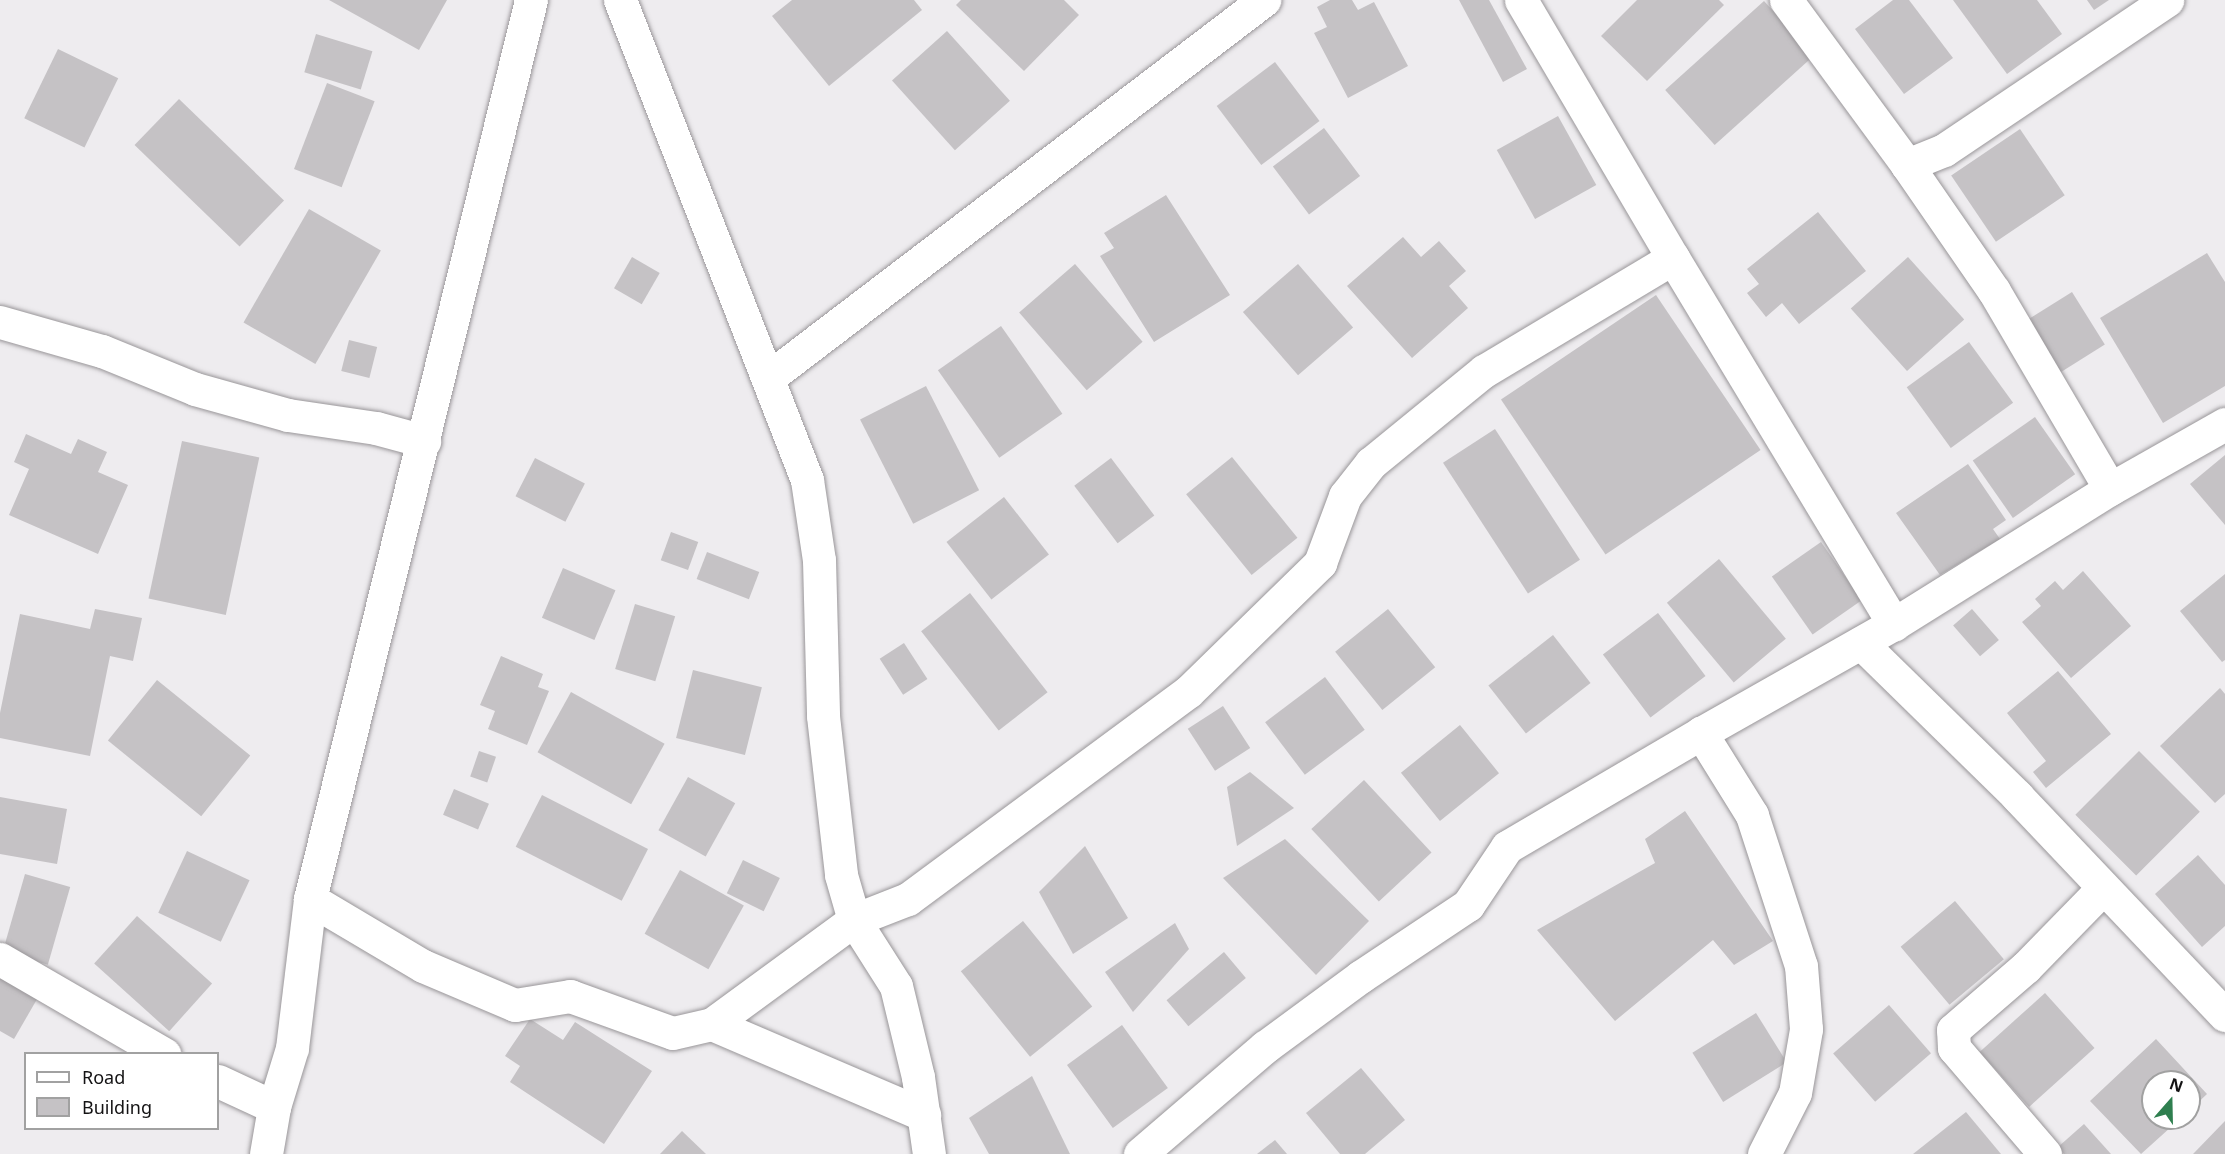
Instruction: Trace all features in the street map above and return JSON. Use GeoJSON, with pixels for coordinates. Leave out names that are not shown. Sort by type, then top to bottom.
{"type":"FeatureCollection","features":[{"type":"Feature","properties":{"kind":"street"},"geometry":{"type":"LineString","coordinates":[[266,1154],[274,1107],[292,1048],[310,898],[531,0]]}},
{"type":"Feature","properties":{"kind":"street"},"geometry":{"type":"LineString","coordinates":[[620,0],[807,480],[819,560],[824,716],[842,874],[854,920],[896,986],[924,1114],[929,1154]]}},
{"type":"Feature","properties":{"kind":"street"},"geometry":{"type":"LineString","coordinates":[[768,378],[1264,0]]}},
{"type":"Feature","properties":{"kind":"street"},"geometry":{"type":"LineString","coordinates":[[1521,0],[1673,258],[1894,624]]}},
{"type":"Feature","properties":{"kind":"street"},"geometry":{"type":"LineString","coordinates":[[1786,0],[1907,165],[1994,291],[2110,489]]}},
{"type":"Feature","properties":{"kind":"street"},"geometry":{"type":"LineString","coordinates":[[1907,165],[1954,144],[2167,0]]}},
{"type":"Feature","properties":{"kind":"street"},"geometry":{"type":"LineString","coordinates":[[310,898],[423,966],[515,1005],[570,996],[673,1033],[712,1024],[854,920],[908,899],[1188,692],[1320,562],[1346,496],[1371,463],[1484,371],[1673,258]]}},
{"type":"Feature","properties":{"kind":"street"},"geometry":{"type":"LineString","coordinates":[[0,322],[102,351],[195,389],[265,408],[376,428],[424,441]]}},
{"type":"Feature","properties":{"kind":"street"},"geometry":{"type":"LineString","coordinates":[[1140,1154],[1265,1047],[1359,977],[1468,905],[1507,847],[1701,733],[1894,624],[2110,489],[2225,424]]}},
{"type":"Feature","properties":{"kind":"street"},"geometry":{"type":"LineString","coordinates":[[1861,643],[2225,1015]]}},
{"type":"Feature","properties":{"kind":"street"},"geometry":{"type":"LineString","coordinates":[[1701,733],[1752,815],[1801,966],[1806,1029],[1795,1094],[1764,1154]]}},
{"type":"Feature","properties":{"kind":"street"},"geometry":{"type":"LineString","coordinates":[[2045,1154],[1954,1048],[1953,1030],[2026,967],[2103,888]]}},
{"type":"Feature","properties":{"kind":"street"},"geometry":{"type":"LineString","coordinates":[[0,959],[162,1052]]}},
{"type":"Feature","properties":{"kind":"street"},"geometry":{"type":"LineString","coordinates":[[712,1024],[924,1114]]}},
{"type":"Feature","properties":{"kind":"street"},"geometry":{"type":"LineString","coordinates":[[219,1081],[274,1107]]}},
{"type":"Feature","properties":{"kind":"building"},"geometry":{"type":"Polygon","coordinates":[[[329,0],[447,0],[419,50],[329,0]]]}},
{"type":"Feature","properties":{"kind":"building"},"geometry":{"type":"Polygon","coordinates":[[[792,0],[914,0],[922,10],[829,86],[772,16],[792,0]]]}},
{"type":"Feature","properties":{"kind":"building"},"geometry":{"type":"Polygon","coordinates":[[[961,0],[1064,0],[1079,15],[1024,71],[956,5],[961,0]]]}},
{"type":"Feature","properties":{"kind":"building"},"geometry":{"type":"Polygon","coordinates":[[[1330,0],[1352,0],[1358,10],[1374,2],[1408,66],[1348,98],[1314,33],[1327,27],[1317,7],[1330,0]]]}},
{"type":"Feature","properties":{"kind":"building"},"geometry":{"type":"Polygon","coordinates":[[[1459,0],[1489,0],[1527,69],[1503,82],[1459,0]]]}},
{"type":"Feature","properties":{"kind":"building"},"geometry":{"type":"Polygon","coordinates":[[[1637,0],[1719,0],[1724,5],[1647,81],[1601,36],[1637,0]]]}},
{"type":"Feature","properties":{"kind":"building"},"geometry":{"type":"Polygon","coordinates":[[[1893,0],[1909,0],[1953,58],[1904,94],[1855,29],[1893,0]]]}},
{"type":"Feature","properties":{"kind":"building"},"geometry":{"type":"Polygon","coordinates":[[[1953,0],[2037,0],[2062,34],[2007,74],[1953,0]]]}},
{"type":"Feature","properties":{"kind":"building"},"geometry":{"type":"Polygon","coordinates":[[[2087,0],[2109,0],[2094,10],[2087,0]]]}},
{"type":"Feature","properties":{"kind":"building"},"geometry":{"type":"Polygon","coordinates":[[[1764,1],[1814,56],[1715,145],[1665,90],[1764,1]]]}},
{"type":"Feature","properties":{"kind":"building"},"geometry":{"type":"Polygon","coordinates":[[[947,31],[1010,101],[955,150],[892,81],[947,31]]]}},
{"type":"Feature","properties":{"kind":"building"},"geometry":{"type":"Polygon","coordinates":[[[316,34],[372,51],[361,90],[304,72],[316,34]]]}},
{"type":"Feature","properties":{"kind":"building"},"geometry":{"type":"Polygon","coordinates":[[[58,49],[118,78],[84,148],[24,118],[58,49]]]}},
{"type":"Feature","properties":{"kind":"building"},"geometry":{"type":"Polygon","coordinates":[[[1275,62],[1320,121],[1261,165],[1217,106],[1275,62]]]}},
{"type":"Feature","properties":{"kind":"building"},"geometry":{"type":"Polygon","coordinates":[[[327,83],[375,101],[342,187],[294,169],[327,83]]]}},
{"type":"Feature","properties":{"kind":"building"},"geometry":{"type":"Polygon","coordinates":[[[179,99],[284,200],[240,246],[135,145],[179,99]]]}},
{"type":"Feature","properties":{"kind":"building"},"geometry":{"type":"Polygon","coordinates":[[[1558,116],[1596,185],[1535,219],[1497,150],[1558,116]]]}},
{"type":"Feature","properties":{"kind":"building"},"geometry":{"type":"Polygon","coordinates":[[[1324,128],[1360,176],[1309,214],[1273,167],[1324,128]]]}},
{"type":"Feature","properties":{"kind":"building"},"geometry":{"type":"Polygon","coordinates":[[[2020,129],[2065,195],[1996,242],[1951,175],[2020,129]]]}},
{"type":"Feature","properties":{"kind":"building"},"geometry":{"type":"Polygon","coordinates":[[[1166,195],[1230,295],[1154,342],[1100,256],[1114,248],[1104,233],[1166,195]]]}},
{"type":"Feature","properties":{"kind":"building"},"geometry":{"type":"Polygon","coordinates":[[[309,209],[381,251],[315,364],[244,322],[309,209]]]}},
{"type":"Feature","properties":{"kind":"building"},"geometry":{"type":"Polygon","coordinates":[[[1818,212],[1866,271],[1799,324],[1782,303],[1766,317],[1747,293],[1759,284],[1747,269],[1818,212]]]}},
{"type":"Feature","properties":{"kind":"building"},"geometry":{"type":"Polygon","coordinates":[[[1403,237],[1421,257],[1439,241],[1466,271],[1449,286],[1468,308],[1412,358],[1347,286],[1403,237]]]}},
{"type":"Feature","properties":{"kind":"building"},"geometry":{"type":"Polygon","coordinates":[[[2207,253],[2225,282],[2225,386],[2163,423],[2100,318],[2207,253]]]}},
{"type":"Feature","properties":{"kind":"building"},"geometry":{"type":"Polygon","coordinates":[[[632,257],[660,273],[642,304],[614,288],[632,257]]]}},
{"type":"Feature","properties":{"kind":"building"},"geometry":{"type":"Polygon","coordinates":[[[1908,257],[1964,319],[1907,371],[1851,309],[1908,257]]]}},
{"type":"Feature","properties":{"kind":"building"},"geometry":{"type":"Polygon","coordinates":[[[1075,264],[1143,342],[1087,390],[1019,313],[1075,264]]]}},
{"type":"Feature","properties":{"kind":"building"},"geometry":{"type":"Polygon","coordinates":[[[1298,264],[1353,327],[1298,375],[1243,312],[1298,264]]]}},
{"type":"Feature","properties":{"kind":"building"},"geometry":{"type":"Polygon","coordinates":[[[2072,292],[2105,345],[2052,377],[2019,325],[2072,292]]]}},
{"type":"Feature","properties":{"kind":"building"},"geometry":{"type":"Polygon","coordinates":[[[1656,295],[1761,450],[1606,555],[1501,400],[1656,295]]]}},
{"type":"Feature","properties":{"kind":"building"},"geometry":{"type":"Polygon","coordinates":[[[1001,326],[1062,414],[999,458],[938,370],[1001,326]]]}},
{"type":"Feature","properties":{"kind":"building"},"geometry":{"type":"Polygon","coordinates":[[[349,340],[377,347],[369,378],[341,371],[349,340]]]}},
{"type":"Feature","properties":{"kind":"building"},"geometry":{"type":"Polygon","coordinates":[[[1969,342],[2013,403],[1951,448],[1907,387],[1969,342]]]}},
{"type":"Feature","properties":{"kind":"building"},"geometry":{"type":"Polygon","coordinates":[[[926,386],[979,490],[913,524],[860,420],[926,386]]]}},
{"type":"Feature","properties":{"kind":"building"},"geometry":{"type":"Polygon","coordinates":[[[2035,417],[2075,474],[2013,518],[1973,461],[2035,417]]]}},
{"type":"Feature","properties":{"kind":"building"},"geometry":{"type":"Polygon","coordinates":[[[1495,429],[1580,560],[1528,594],[1443,463],[1495,429]]]}},
{"type":"Feature","properties":{"kind":"building"},"geometry":{"type":"Polygon","coordinates":[[[26,434],[71,454],[78,439],[107,452],[98,472],[128,485],[98,554],[9,515],[29,469],[14,462],[26,434]]]}},
{"type":"Feature","properties":{"kind":"building"},"geometry":{"type":"Polygon","coordinates":[[[182,441],[259,457],[226,615],[149,598],[182,441]]]}},
{"type":"Feature","properties":{"kind":"building"},"geometry":{"type":"Polygon","coordinates":[[[2225,455],[2225,525],[2190,484],[2225,455]]]}},
{"type":"Feature","properties":{"kind":"building"},"geometry":{"type":"Polygon","coordinates":[[[1232,457],[1297,538],[1252,575],[1186,494],[1232,457]]]}},
{"type":"Feature","properties":{"kind":"building"},"geometry":{"type":"Polygon","coordinates":[[[535,458],[585,483],[565,522],[515,496],[535,458]]]}},
{"type":"Feature","properties":{"kind":"building"},"geometry":{"type":"Polygon","coordinates":[[[1111,458],[1154,516],[1118,543],[1074,486],[1111,458]]]}},
{"type":"Feature","properties":{"kind":"building"},"geometry":{"type":"Polygon","coordinates":[[[1968,464],[2006,520],[1993,529],[2000,539],[1940,575],[1896,513],[1968,464]]]}},
{"type":"Feature","properties":{"kind":"building"},"geometry":{"type":"Polygon","coordinates":[[[1004,497],[1049,555],[991,599],[946,542],[1004,497]]]}},
{"type":"Feature","properties":{"kind":"building"},"geometry":{"type":"Polygon","coordinates":[[[671,532],[698,542],[688,570],[661,560],[671,532]]]}},
{"type":"Feature","properties":{"kind":"building"},"geometry":{"type":"Polygon","coordinates":[[[1821,542],[1862,600],[1813,635],[1772,576],[1821,542]]]}},
{"type":"Feature","properties":{"kind":"building"},"geometry":{"type":"Polygon","coordinates":[[[707,552],[759,572],[749,599],[697,579],[707,552]]]}},
{"type":"Feature","properties":{"kind":"building"},"geometry":{"type":"Polygon","coordinates":[[[1719,559],[1786,639],[1734,682],[1667,603],[1719,559]]]}},
{"type":"Feature","properties":{"kind":"building"},"geometry":{"type":"Polygon","coordinates":[[[563,568],[615,590],[594,640],[542,618],[563,568]]]}},
{"type":"Feature","properties":{"kind":"building"},"geometry":{"type":"Polygon","coordinates":[[[2083,571],[2131,626],[2071,678],[2022,622],[2041,606],[2035,599],[2055,581],[2063,590],[2083,571]]]}},
{"type":"Feature","properties":{"kind":"building"},"geometry":{"type":"Polygon","coordinates":[[[2225,574],[2225,660],[2222,662],[2180,611],[2225,574]]]}},
{"type":"Feature","properties":{"kind":"building"},"geometry":{"type":"Polygon","coordinates":[[[970,593],[1048,692],[999,730],[921,631],[970,593]]]}},
{"type":"Feature","properties":{"kind":"building"},"geometry":{"type":"Polygon","coordinates":[[[635,604],[675,616],[655,681],[615,669],[635,604]]]}},
{"type":"Feature","properties":{"kind":"building"},"geometry":{"type":"Polygon","coordinates":[[[95,609],[142,618],[133,661],[110,656],[90,756],[0,738],[0,713],[20,614],[90,629],[95,609]]]}},
{"type":"Feature","properties":{"kind":"building"},"geometry":{"type":"Polygon","coordinates":[[[1388,609],[1435,667],[1382,710],[1335,652],[1388,609]]]}},
{"type":"Feature","properties":{"kind":"building"},"geometry":{"type":"Polygon","coordinates":[[[1972,609],[1999,640],[1980,656],[1953,625],[1972,609]]]}},
{"type":"Feature","properties":{"kind":"building"},"geometry":{"type":"Polygon","coordinates":[[[1658,613],[1706,676],[1650,718],[1603,655],[1658,613]]]}},
{"type":"Feature","properties":{"kind":"building"},"geometry":{"type":"Polygon","coordinates":[[[1553,635],[1591,683],[1526,734],[1488,685],[1553,635]]]}},
{"type":"Feature","properties":{"kind":"building"},"geometry":{"type":"Polygon","coordinates":[[[904,643],[927,679],[903,695],[880,659],[904,643]]]}},
{"type":"Feature","properties":{"kind":"building"},"geometry":{"type":"Polygon","coordinates":[[[501,656],[543,674],[538,687],[549,691],[527,745],[488,729],[495,711],[480,705],[501,656]]]}},
{"type":"Feature","properties":{"kind":"building"},"geometry":{"type":"Polygon","coordinates":[[[693,670],[762,687],[745,755],[676,738],[693,670]]]}},
{"type":"Feature","properties":{"kind":"building"},"geometry":{"type":"Polygon","coordinates":[[[2058,671],[2111,734],[2046,788],[2033,772],[2046,761],[2007,713],[2058,671]]]}},
{"type":"Feature","properties":{"kind":"building"},"geometry":{"type":"Polygon","coordinates":[[[1325,677],[1365,730],[1305,775],[1265,722],[1325,677]]]}},
{"type":"Feature","properties":{"kind":"building"},"geometry":{"type":"Polygon","coordinates":[[[157,680],[250,756],[201,816],[108,741],[157,680]]]}},
{"type":"Feature","properties":{"kind":"building"},"geometry":{"type":"Polygon","coordinates":[[[2220,688],[2225,694],[2225,794],[2215,803],[2160,746],[2220,688]]]}},
{"type":"Feature","properties":{"kind":"building"},"geometry":{"type":"Polygon","coordinates":[[[571,692],[665,744],[631,804],[538,752],[571,692]]]}},
{"type":"Feature","properties":{"kind":"building"},"geometry":{"type":"Polygon","coordinates":[[[1223,706],[1250,748],[1215,771],[1188,729],[1223,706]]]}},
{"type":"Feature","properties":{"kind":"building"},"geometry":{"type":"Polygon","coordinates":[[[1460,725],[1499,773],[1440,821],[1401,773],[1460,725]]]}},
{"type":"Feature","properties":{"kind":"building"},"geometry":{"type":"Polygon","coordinates":[[[479,751],[496,757],[487,782],[470,777],[479,751]]]}},
{"type":"Feature","properties":{"kind":"building"},"geometry":{"type":"Polygon","coordinates":[[[2139,751],[2200,812],[2136,875],[2075,815],[2139,751]]]}},
{"type":"Feature","properties":{"kind":"building"},"geometry":{"type":"Polygon","coordinates":[[[1250,772],[1294,808],[1237,846],[1227,787],[1250,772]]]}},
{"type":"Feature","properties":{"kind":"building"},"geometry":{"type":"Polygon","coordinates":[[[688,777],[735,803],[706,857],[658,830],[688,777]]]}},
{"type":"Feature","properties":{"kind":"building"},"geometry":{"type":"Polygon","coordinates":[[[1364,780],[1432,852],[1379,902],[1311,829],[1364,780]]]}},
{"type":"Feature","properties":{"kind":"building"},"geometry":{"type":"Polygon","coordinates":[[[454,789],[489,804],[478,830],[443,815],[454,789]]]}},
{"type":"Feature","properties":{"kind":"building"},"geometry":{"type":"Polygon","coordinates":[[[542,795],[648,849],[622,901],[516,847],[542,795]]]}},
{"type":"Feature","properties":{"kind":"building"},"geometry":{"type":"Polygon","coordinates":[[[0,797],[67,809],[57,864],[0,854],[0,797]]]}},
{"type":"Feature","properties":{"kind":"building"},"geometry":{"type":"Polygon","coordinates":[[[1685,811],[1773,941],[1734,965],[1713,940],[1615,1021],[1537,930],[1655,863],[1645,839],[1685,811]]]}},
{"type":"Feature","properties":{"kind":"building"},"geometry":{"type":"Polygon","coordinates":[[[1285,839],[1369,921],[1316,975],[1223,878],[1285,839]]]}},
{"type":"Feature","properties":{"kind":"building"},"geometry":{"type":"Polygon","coordinates":[[[1085,846],[1128,918],[1073,954],[1039,892],[1085,846]]]}},
{"type":"Feature","properties":{"kind":"building"},"geometry":{"type":"Polygon","coordinates":[[[187,851],[250,880],[221,942],[158,913],[187,851]]]}},
{"type":"Feature","properties":{"kind":"building"},"geometry":{"type":"Polygon","coordinates":[[[2198,855],[2225,885],[2225,926],[2202,947],[2155,894],[2198,855]]]}},
{"type":"Feature","properties":{"kind":"building"},"geometry":{"type":"Polygon","coordinates":[[[743,860],[780,878],[764,911],[727,893],[743,860]]]}},
{"type":"Feature","properties":{"kind":"building"},"geometry":{"type":"Polygon","coordinates":[[[680,870],[744,905],[708,969],[645,934],[680,870]]]}},
{"type":"Feature","properties":{"kind":"building"},"geometry":{"type":"Polygon","coordinates":[[[25,874],[70,887],[48,965],[3,952],[25,874]]]}},
{"type":"Feature","properties":{"kind":"building"},"geometry":{"type":"Polygon","coordinates":[[[1955,901],[2004,959],[1949,1005],[1901,947],[1955,901]]]}},
{"type":"Feature","properties":{"kind":"building"},"geometry":{"type":"Polygon","coordinates":[[[137,916],[212,984],[169,1031],[94,964],[137,916]]]}},
{"type":"Feature","properties":{"kind":"building"},"geometry":{"type":"Polygon","coordinates":[[[1023,921],[1092,1006],[1030,1057],[961,971],[1023,921]]]}},
{"type":"Feature","properties":{"kind":"building"},"geometry":{"type":"Polygon","coordinates":[[[1175,923],[1189,949],[1133,1012],[1105,972],[1175,923]]]}},
{"type":"Feature","properties":{"kind":"building"},"geometry":{"type":"Polygon","coordinates":[[[1224,952],[1246,978],[1188,1026],[1167,1000],[1224,952]]]}},
{"type":"Feature","properties":{"kind":"building"},"geometry":{"type":"Polygon","coordinates":[[[0,971],[40,994],[14,1039],[0,1031],[0,971]]]}},
{"type":"Feature","properties":{"kind":"building"},"geometry":{"type":"Polygon","coordinates":[[[2045,993],[2095,1048],[2029,1107],[1980,1052],[2045,993]]]}},
{"type":"Feature","properties":{"kind":"building"},"geometry":{"type":"Polygon","coordinates":[[[1889,1005],[1931,1053],[1875,1102],[1833,1054],[1889,1005]]]}},
{"type":"Feature","properties":{"kind":"building"},"geometry":{"type":"Polygon","coordinates":[[[1756,1013],[1787,1062],[1723,1102],[1692,1053],[1756,1013]]]}},
{"type":"Feature","properties":{"kind":"building"},"geometry":{"type":"Polygon","coordinates":[[[530,1019],[563,1040],[575,1022],[652,1071],[604,1144],[510,1082],[520,1066],[505,1056],[530,1019]]]}},
{"type":"Feature","properties":{"kind":"building"},"geometry":{"type":"Polygon","coordinates":[[[1122,1025],[1168,1088],[1113,1128],[1067,1065],[1122,1025]]]}},
{"type":"Feature","properties":{"kind":"building"},"geometry":{"type":"Polygon","coordinates":[[[2156,1039],[2185,1070],[2141,1070],[2141,1130],[2168,1130],[2141,1154],[2090,1101],[2156,1039]]]}},
{"type":"Feature","properties":{"kind":"building"},"geometry":{"type":"Polygon","coordinates":[[[1361,1068],[1405,1120],[1365,1154],[1340,1154],[1306,1113],[1361,1068]]]}},
{"type":"Feature","properties":{"kind":"building"},"geometry":{"type":"Polygon","coordinates":[[[1032,1076],[1070,1154],[989,1154],[969,1118],[1032,1076]]]}},
{"type":"Feature","properties":{"kind":"building"},"geometry":{"type":"Polygon","coordinates":[[[2201,1088],[2207,1094],[2201,1100],[2201,1088]]]}},
{"type":"Feature","properties":{"kind":"building"},"geometry":{"type":"Polygon","coordinates":[[[1966,1112],[2001,1154],[1913,1154],[1966,1112]]]}},
{"type":"Feature","properties":{"kind":"building"},"geometry":{"type":"Polygon","coordinates":[[[2225,1121],[2225,1154],[2193,1154],[2225,1121]]]}},
{"type":"Feature","properties":{"kind":"building"},"geometry":{"type":"Polygon","coordinates":[[[2084,1124],[2111,1154],[2064,1154],[2058,1147],[2084,1124]]]}},
{"type":"Feature","properties":{"kind":"building"},"geometry":{"type":"Polygon","coordinates":[[[682,1131],[706,1154],[660,1154],[682,1131]]]}},
{"type":"Feature","properties":{"kind":"building"},"geometry":{"type":"Polygon","coordinates":[[[1275,1140],[1287,1154],[1257,1154],[1275,1140]]]}}]}
